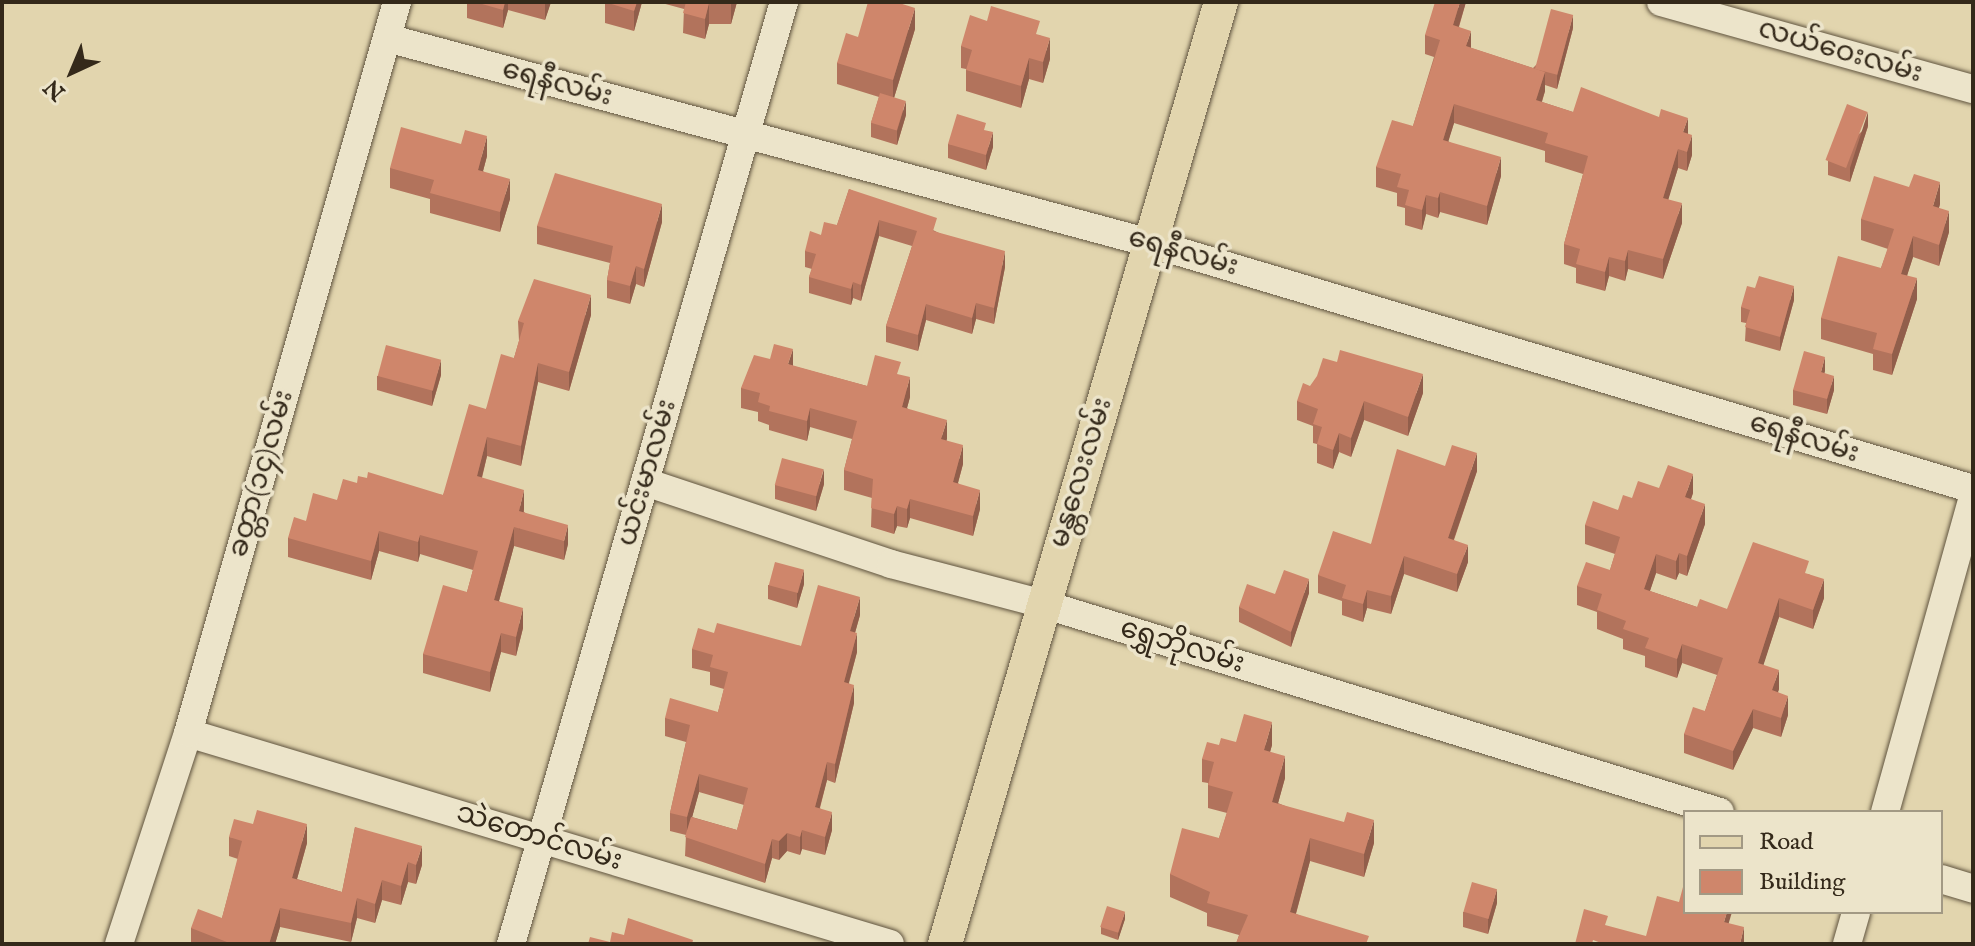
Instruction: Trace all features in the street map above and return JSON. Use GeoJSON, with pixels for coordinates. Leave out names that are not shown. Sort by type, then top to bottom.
{"type":"FeatureCollection","features":[{"type":"Feature","properties":{"kind":"main road","name":"မန္တလေးလမ်း"},"geometry":{"type":"LineString","coordinates":[[945,944],[1221,2]]}},
{"type":"Feature","properties":{"kind":"street","name":"ခတ္တာ(၁၄)လမ်း"},"geometry":{"type":"LineString","coordinates":[[119,944],[188,733],[397,2]]}},
{"type":"Feature","properties":{"kind":"street","name":"ယင်းမာလမ်း"},"geometry":{"type":"LineString","coordinates":[[511,944],[784,2]]}},
{"type":"Feature","properties":{"kind":"street","name":"လယ်ဝေးလမ်း"},"geometry":{"type":"LineString","coordinates":[[1661,2],[1973,89]]}},
{"type":"Feature","properties":{"kind":"street","name":"ရေနီလမ်း"},"geometry":{"type":"LineString","coordinates":[[387,38],[1150,243],[1973,489]]}},
{"type":"Feature","properties":{"kind":"street","name":"ရွှေဘိုလမ်း"},"geometry":{"type":"LineString","coordinates":[[645,482],[891,564],[1043,604],[1713,810]]}},
{"type":"Feature","properties":{"kind":"street"},"geometry":{"type":"LineString","coordinates":[[1886,810],[1973,497]]}},
{"type":"Feature","properties":{"kind":"street","name":"သဲတောင်လမ်း"},"geometry":{"type":"LineString","coordinates":[[188,733],[890,944]]}},
{"type":"Feature","properties":{"kind":"street"},"geometry":{"type":"LineString","coordinates":[[1943,880],[1973,889]]}},
{"type":"Feature","properties":{"kind":"street"},"geometry":{"type":"LineString","coordinates":[[1847,944],[1855,914]]}},
{"type":"Feature","properties":{"kind":"building"},"geometry":{"type":"Polygon","coordinates":[[[475,2],[505,2],[503,10],[475,2]]]}},
{"type":"Feature","properties":{"kind":"building"},"geometry":{"type":"Polygon","coordinates":[[[605,2],[637,2],[634,11],[605,2]]]}},
{"type":"Feature","properties":{"kind":"building"},"geometry":{"type":"Polygon","coordinates":[[[686,2],[731,2],[731,4],[709,3],[705,19],[683,13],[686,2]]]}},
{"type":"Feature","properties":{"kind":"building"},"geometry":{"type":"Polygon","coordinates":[[[868,2],[896,2],[915,8],[893,80],[837,63],[846,33],[858,37],[868,2]]]}},
{"type":"Feature","properties":{"kind":"building"},"geometry":{"type":"Polygon","coordinates":[[[1435,2],[1460,2],[1453,25],[1471,31],[1466,46],[1545,72],[1536,100],[1573,112],[1581,87],[1659,117],[1661,109],[1688,118],[1683,132],[1692,135],[1687,152],[1678,149],[1663,198],[1682,203],[1663,259],[1628,250],[1625,261],[1609,257],[1605,272],[1576,264],[1580,249],[1564,244],[1588,156],[1545,143],[1548,133],[1454,104],[1443,140],[1501,157],[1487,206],[1440,192],[1438,198],[1426,195],[1422,210],[1405,205],[1409,190],[1397,187],[1401,174],[1376,167],[1392,120],[1413,126],[1440,40],[1425,35],[1435,2]]]}},
{"type":"Feature","properties":{"kind":"building"},"geometry":{"type":"Polygon","coordinates":[[[991,6],[1040,21],[1036,34],[1050,38],[1043,62],[1029,58],[1021,86],[966,70],[972,50],[961,46],[970,15],[987,21],[991,6]]]}},
{"type":"Feature","properties":{"kind":"building"},"geometry":{"type":"Polygon","coordinates":[[[1551,9],[1573,15],[1557,75],[1535,69],[1551,9]]]}},
{"type":"Feature","properties":{"kind":"building"},"geometry":{"type":"Polygon","coordinates":[[[880,93],[906,101],[897,131],[871,123],[880,93]]]}},
{"type":"Feature","properties":{"kind":"building"},"geometry":{"type":"Polygon","coordinates":[[[1847,104],[1868,112],[1846,168],[1825,160],[1847,104]]]}},
{"type":"Feature","properties":{"kind":"building"},"geometry":{"type":"Polygon","coordinates":[[[957,114],[986,123],[984,130],[993,132],[986,155],[948,144],[957,114]]]}},
{"type":"Feature","properties":{"kind":"building"},"geometry":{"type":"Polygon","coordinates":[[[401,127],[461,144],[465,130],[487,136],[478,170],[510,179],[500,212],[430,193],[434,180],[390,168],[401,127]]]}},
{"type":"Feature","properties":{"kind":"building"},"geometry":{"type":"Polygon","coordinates":[[[555,173],[662,204],[644,269],[636,266],[630,286],[607,280],[613,246],[537,226],[555,173]]]}},
{"type":"Feature","properties":{"kind":"building"},"geometry":{"type":"Polygon","coordinates":[[[1914,174],[1940,182],[1933,206],[1949,211],[1939,245],[1913,236],[1901,274],[1917,278],[1892,354],[1873,349],[1877,333],[1821,318],[1838,256],[1881,268],[1894,229],[1861,219],[1874,176],[1909,187],[1914,174]]]}},
{"type":"Feature","properties":{"kind":"building"},"geometry":{"type":"Polygon","coordinates":[[[849,189],[937,218],[933,231],[1005,251],[994,308],[976,303],[972,318],[926,304],[918,335],[886,326],[917,231],[879,220],[861,285],[853,282],[851,289],[809,277],[816,254],[805,251],[810,231],[821,235],[824,222],[837,225],[849,189]]]}},
{"type":"Feature","properties":{"kind":"building"},"geometry":{"type":"Polygon","coordinates":[[[1759,276],[1794,286],[1780,337],[1745,327],[1750,310],[1741,307],[1747,286],[1755,288],[1759,276]]]}},
{"type":"Feature","properties":{"kind":"building"},"geometry":{"type":"Polygon","coordinates":[[[534,279],[591,295],[569,372],[538,363],[521,446],[487,437],[477,476],[524,490],[519,511],[568,525],[564,541],[514,527],[494,600],[523,608],[516,637],[501,633],[490,672],[423,654],[443,585],[467,592],[478,551],[420,535],[418,542],[379,531],[371,561],[288,538],[294,517],[306,521],[313,493],[337,500],[343,479],[357,483],[358,476],[367,478],[368,472],[443,495],[469,404],[486,409],[501,354],[514,358],[524,323],[518,321],[534,279]]]}},
{"type":"Feature","properties":{"kind":"building"},"geometry":{"type":"Polygon","coordinates":[[[774,344],[793,349],[788,364],[867,386],[875,355],[901,362],[897,374],[910,377],[902,407],[947,420],[941,439],[963,445],[953,482],[980,490],[973,516],[910,499],[907,509],[897,506],[894,514],[871,508],[873,479],[844,470],[857,421],[810,408],[807,421],[769,411],[770,406],[758,402],[760,393],[741,388],[754,355],[770,359],[774,344]]]}},
{"type":"Feature","properties":{"kind":"building"},"geometry":{"type":"Polygon","coordinates":[[[386,345],[441,360],[433,391],[378,376],[386,345]]]}},
{"type":"Feature","properties":{"kind":"building"},"geometry":{"type":"Polygon","coordinates":[[[1340,350],[1423,374],[1408,417],[1364,401],[1351,438],[1339,433],[1333,450],[1317,444],[1322,427],[1313,424],[1318,409],[1297,401],[1303,383],[1310,386],[1317,376],[1323,358],[1337,362],[1340,350]]]}},
{"type":"Feature","properties":{"kind":"building"},"geometry":{"type":"Polygon","coordinates":[[[1804,351],[1825,357],[1821,372],[1834,376],[1827,399],[1793,390],[1804,351]]]}},
{"type":"Feature","properties":{"kind":"building"},"geometry":{"type":"Polygon","coordinates":[[[1452,445],[1477,453],[1448,538],[1468,545],[1457,574],[1404,556],[1391,596],[1367,590],[1363,604],[1342,598],[1346,585],[1318,575],[1333,531],[1371,544],[1397,449],[1445,466],[1452,445]]]}},
{"type":"Feature","properties":{"kind":"building"},"geometry":{"type":"Polygon","coordinates":[[[782,458],[824,469],[816,496],[775,485],[782,458]]]}},
{"type":"Feature","properties":{"kind":"building"},"geometry":{"type":"Polygon","coordinates":[[[1668,465],[1693,474],[1685,497],[1705,504],[1687,556],[1679,553],[1676,561],[1656,554],[1644,589],[1697,607],[1700,599],[1727,609],[1753,542],[1809,561],[1805,573],[1824,579],[1813,610],[1779,598],[1758,663],[1779,670],[1772,690],[1788,696],[1781,718],[1753,709],[1733,751],[1684,734],[1693,707],[1705,711],[1723,658],[1682,644],[1677,659],[1645,648],[1649,638],[1623,629],[1626,621],[1597,610],[1602,594],[1577,586],[1586,562],[1610,570],[1620,537],[1585,525],[1593,501],[1618,510],[1623,495],[1632,498],[1638,481],[1659,488],[1668,465]]]}},
{"type":"Feature","properties":{"kind":"building"},"geometry":{"type":"Polygon","coordinates":[[[775,562],[804,570],[798,593],[769,585],[775,562]]]}},
{"type":"Feature","properties":{"kind":"building"},"geometry":{"type":"Polygon","coordinates":[[[1284,570],[1309,579],[1291,632],[1239,607],[1247,584],[1275,594],[1284,570]]]}},
{"type":"Feature","properties":{"kind":"building"},"geometry":{"type":"Polygon","coordinates":[[[818,585],[860,597],[850,631],[857,633],[844,682],[854,685],[835,764],[827,762],[815,807],[832,812],[825,837],[802,830],[800,837],[787,833],[779,841],[772,839],[765,864],[685,837],[691,817],[737,830],[748,788],[699,774],[687,817],[670,813],[690,725],[665,718],[670,698],[718,712],[728,672],[710,667],[713,655],[692,649],[698,628],[714,633],[717,623],[801,646],[818,585]]]}},
{"type":"Feature","properties":{"kind":"building"},"geometry":{"type":"Polygon","coordinates":[[[1244,714],[1272,722],[1264,750],[1285,756],[1272,802],[1344,822],[1347,812],[1374,820],[1364,854],[1310,838],[1290,912],[1369,936],[1366,944],[1236,943],[1248,915],[1207,903],[1210,892],[1170,874],[1182,828],[1219,838],[1233,792],[1208,785],[1214,762],[1202,759],[1207,742],[1219,745],[1221,738],[1236,742],[1244,714]]]}},
{"type":"Feature","properties":{"kind":"building"},"geometry":{"type":"Polygon","coordinates":[[[257,810],[307,824],[292,878],[342,892],[355,827],[422,846],[416,865],[408,862],[401,886],[382,880],[375,904],[357,898],[351,923],[280,908],[269,944],[232,944],[191,928],[198,909],[222,918],[242,841],[229,837],[234,819],[253,824],[257,810]]]}},
{"type":"Feature","properties":{"kind":"building"},"geometry":{"type":"Polygon","coordinates":[[[1472,882],[1497,889],[1488,919],[1463,912],[1472,882]]]}},
{"type":"Feature","properties":{"kind":"building"},"geometry":{"type":"Polygon","coordinates":[[[1683,887],[1683,914],[1726,914],[1724,922],[1744,927],[1740,944],[1604,944],[1593,940],[1592,944],[1575,944],[1584,909],[1608,916],[1605,925],[1646,936],[1657,896],[1679,902],[1683,887]]]}},
{"type":"Feature","properties":{"kind":"building"},"geometry":{"type":"Polygon","coordinates":[[[1107,906],[1125,912],[1118,933],[1100,927],[1107,906]]]}},
{"type":"Feature","properties":{"kind":"building"},"geometry":{"type":"Polygon","coordinates":[[[628,918],[693,940],[692,944],[588,944],[590,937],[610,942],[612,932],[624,935],[628,918]]]}}]}
